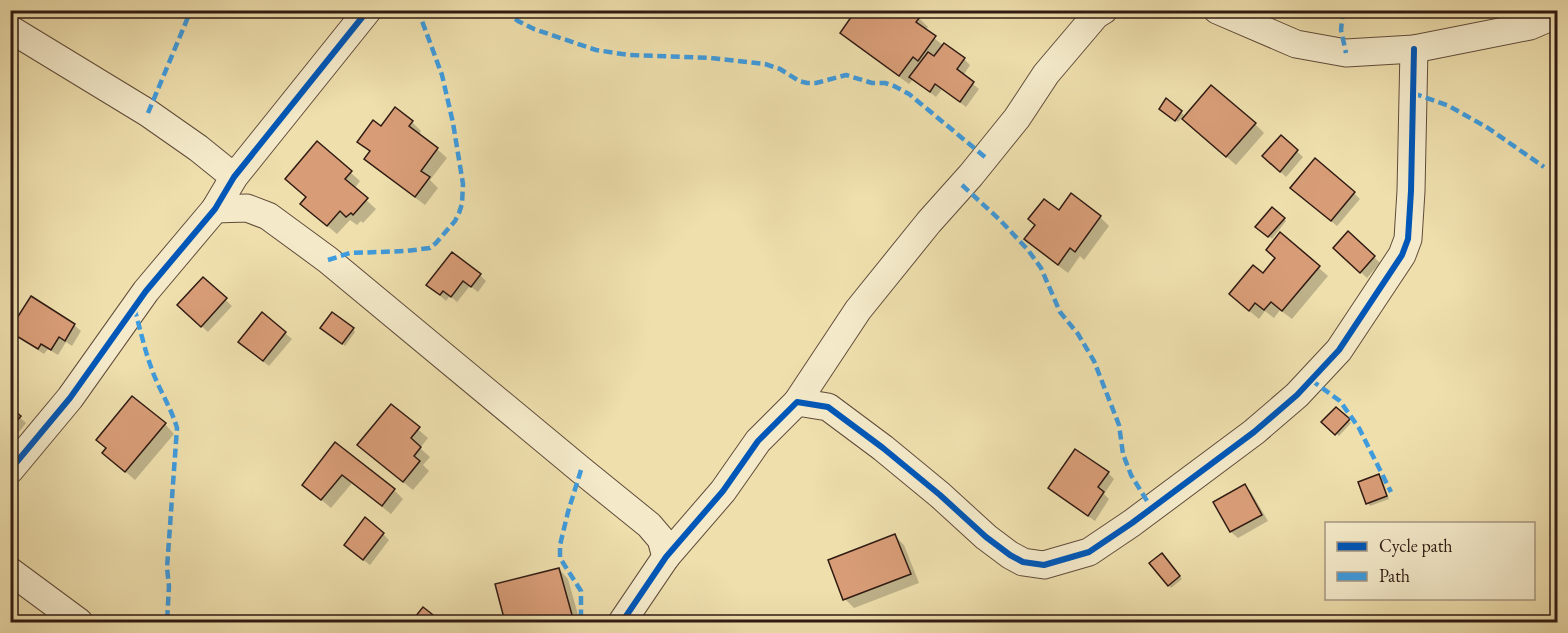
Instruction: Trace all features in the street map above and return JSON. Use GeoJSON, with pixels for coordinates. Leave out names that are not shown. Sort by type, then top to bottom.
{"type":"FeatureCollection","features":[{"type":"Feature","properties":{"kind":"street"},"geometry":{"type":"LineString","coordinates":[[10,470],[69,398],[146,291],[214,209],[239,172],[368,10]]}},
{"type":"Feature","properties":{"kind":"street"},"geometry":{"type":"LineString","coordinates":[[622,622],[666,557],[723,491],[758,441],[797,402],[858,310],[1017,118],[1046,74],[1096,15],[1104,10]]}},
{"type":"Feature","properties":{"kind":"street"},"geometry":{"type":"LineString","coordinates":[[1217,10],[1296,44],[1346,53],[1414,49],[1530,26],[1557,14]]}},
{"type":"Feature","properties":{"kind":"street"},"geometry":{"type":"LineString","coordinates":[[10,29],[239,172],[259,213]]}},
{"type":"Feature","properties":{"kind":"street"},"geometry":{"type":"LineString","coordinates":[[797,402],[828,407],[923,482],[986,537],[1023,562],[1044,565],[1089,552],[1145,514],[1254,432],[1298,395],[1339,350],[1402,255],[1408,239],[1411,190],[1414,49]]}},
{"type":"Feature","properties":{"kind":"street"},"geometry":{"type":"LineString","coordinates":[[214,209],[247,208],[267,216],[328,260],[649,525],[661,539],[666,557]]}},
{"type":"Feature","properties":{"kind":"street"},"geometry":{"type":"LineString","coordinates":[[10,571],[79,622]]}},
{"type":"Feature","properties":{"kind":"building"},"geometry":{"type":"Polygon","coordinates":[[[856,10],[911,10],[920,17],[916,22],[936,36],[918,61],[913,57],[899,76],[840,33],[856,10]]]}},
{"type":"Feature","properties":{"kind":"building"},"geometry":{"type":"Polygon","coordinates":[[[944,43],[965,58],[957,69],[974,82],[960,102],[935,84],[930,92],[909,77],[928,52],[934,56],[944,43]]]}},
{"type":"Feature","properties":{"kind":"building"},"geometry":{"type":"Polygon","coordinates":[[[1211,85],[1256,123],[1226,157],[1182,119],[1211,85]]]}},
{"type":"Feature","properties":{"kind":"building"},"geometry":{"type":"Polygon","coordinates":[[[1166,98],[1182,111],[1175,121],[1159,109],[1166,98]]]}},
{"type":"Feature","properties":{"kind":"building"},"geometry":{"type":"Polygon","coordinates":[[[395,107],[413,121],[409,126],[438,148],[421,171],[430,177],[415,197],[364,159],[370,151],[357,142],[373,120],[381,126],[395,107]]]}},
{"type":"Feature","properties":{"kind":"building"},"geometry":{"type":"Polygon","coordinates":[[[1281,135],[1298,150],[1280,172],[1262,156],[1281,135]]]}},
{"type":"Feature","properties":{"kind":"building"},"geometry":{"type":"Polygon","coordinates":[[[317,141],[352,171],[345,179],[368,198],[353,215],[351,213],[346,217],[340,211],[327,226],[300,204],[306,197],[285,179],[317,141]]]}},
{"type":"Feature","properties":{"kind":"building"},"geometry":{"type":"Polygon","coordinates":[[[1315,158],[1355,192],[1331,221],[1290,188],[1315,158]]]}},
{"type":"Feature","properties":{"kind":"building"},"geometry":{"type":"Polygon","coordinates":[[[1071,193],[1101,216],[1075,252],[1070,248],[1058,265],[1024,239],[1035,225],[1028,219],[1044,199],[1059,210],[1071,193]]]}},
{"type":"Feature","properties":{"kind":"building"},"geometry":{"type":"Polygon","coordinates":[[[1272,207],[1285,218],[1268,237],[1255,227],[1272,207]]]}},
{"type":"Feature","properties":{"kind":"building"},"geometry":{"type":"Polygon","coordinates":[[[1348,231],[1375,256],[1360,273],[1333,248],[1348,231]]]}},
{"type":"Feature","properties":{"kind":"building"},"geometry":{"type":"Polygon","coordinates":[[[1280,232],[1320,266],[1282,311],[1271,302],[1264,310],[1255,303],[1249,311],[1229,294],[1253,265],[1263,273],[1275,258],[1266,250],[1280,232]]]}},
{"type":"Feature","properties":{"kind":"building"},"geometry":{"type":"Polygon","coordinates":[[[452,252],[481,274],[471,287],[463,281],[451,297],[443,291],[440,295],[426,285],[452,252]]]}},
{"type":"Feature","properties":{"kind":"building"},"geometry":{"type":"Polygon","coordinates":[[[203,277],[227,298],[201,327],[177,305],[203,277]]]}},
{"type":"Feature","properties":{"kind":"building"},"geometry":{"type":"Polygon","coordinates":[[[31,296],[75,324],[65,341],[59,337],[51,350],[41,344],[38,349],[10,332],[31,296]]]}},
{"type":"Feature","properties":{"kind":"building"},"geometry":{"type":"Polygon","coordinates":[[[262,312],[286,332],[263,361],[238,342],[262,312]]]}},
{"type":"Feature","properties":{"kind":"building"},"geometry":{"type":"Polygon","coordinates":[[[332,312],[354,328],[342,344],[320,328],[332,312]]]}},
{"type":"Feature","properties":{"kind":"building"},"geometry":{"type":"Polygon","coordinates":[[[132,396],[166,423],[125,472],[102,453],[106,448],[96,440],[132,396]]]}},
{"type":"Feature","properties":{"kind":"building"},"geometry":{"type":"Polygon","coordinates":[[[391,404],[420,427],[411,438],[421,447],[414,456],[420,461],[403,482],[357,445],[391,404]]]}},
{"type":"Feature","properties":{"kind":"building"},"geometry":{"type":"Polygon","coordinates":[[[10,407],[21,416],[10,429],[10,407]]]}},
{"type":"Feature","properties":{"kind":"building"},"geometry":{"type":"Polygon","coordinates":[[[1336,407],[1350,419],[1335,435],[1321,422],[1336,407]]]}},
{"type":"Feature","properties":{"kind":"building"},"geometry":{"type":"Polygon","coordinates":[[[335,442],[395,489],[382,506],[342,475],[321,500],[302,485],[335,442]]]}},
{"type":"Feature","properties":{"kind":"building"},"geometry":{"type":"Polygon","coordinates":[[[1075,449],[1109,472],[1098,487],[1104,492],[1088,516],[1048,488],[1075,449]]]}},
{"type":"Feature","properties":{"kind":"building"},"geometry":{"type":"Polygon","coordinates":[[[1379,474],[1387,496],[1366,504],[1358,482],[1379,474]]]}},
{"type":"Feature","properties":{"kind":"building"},"geometry":{"type":"Polygon","coordinates":[[[1245,484],[1262,515],[1230,532],[1213,502],[1245,484]]]}},
{"type":"Feature","properties":{"kind":"building"},"geometry":{"type":"Polygon","coordinates":[[[365,517],[384,533],[363,560],[344,545],[365,517]]]}},
{"type":"Feature","properties":{"kind":"building"},"geometry":{"type":"Polygon","coordinates":[[[895,534],[911,574],[843,600],[828,560],[895,534]]]}},
{"type":"Feature","properties":{"kind":"building"},"geometry":{"type":"Polygon","coordinates":[[[1162,553],[1180,576],[1168,586],[1149,563],[1162,553]]]}},
{"type":"Feature","properties":{"kind":"building"},"geometry":{"type":"Polygon","coordinates":[[[559,568],[574,622],[505,622],[495,584],[559,568]]]}},
{"type":"Feature","properties":{"kind":"building"},"geometry":{"type":"Polygon","coordinates":[[[423,607],[442,622],[411,622],[423,607]]]}},
{"type":"Feature","properties":{"kind":"marked path"},"geometry":{"type":"LineString","coordinates":[[148,113],[191,10]]}},
{"type":"Feature","properties":{"kind":"marked path"},"geometry":{"type":"LineString","coordinates":[[328,260],[350,253],[430,248],[455,221],[459,213],[463,184],[453,123],[442,75],[418,10]]}},
{"type":"Feature","properties":{"kind":"marked path"},"geometry":{"type":"LineString","coordinates":[[505,10],[518,21],[534,29],[596,50],[629,55],[711,58],[765,64],[807,83],[816,83],[846,75],[872,83],[885,83],[909,94],[985,157]]}},
{"type":"Feature","properties":{"kind":"marked path"},"geometry":{"type":"LineString","coordinates":[[1343,10],[1341,30],[1346,53]]}},
{"type":"Feature","properties":{"kind":"marked path"},"geometry":{"type":"LineString","coordinates":[[1413,93],[1449,106],[1488,128],[1544,167]]}},
{"type":"Feature","properties":{"kind":"marked path"},"geometry":{"type":"LineString","coordinates":[[962,185],[1000,220],[1028,250],[1041,268],[1060,312],[1078,334],[1094,361],[1119,425],[1123,454],[1131,475],[1152,509]]}},
{"type":"Feature","properties":{"kind":"marked path"},"geometry":{"type":"LineString","coordinates":[[134,308],[151,367],[177,428],[167,568],[169,586],[167,622]]}},
{"type":"Feature","properties":{"kind":"marked path"},"geometry":{"type":"LineString","coordinates":[[1311,380],[1340,401],[1359,428],[1391,492]]}},
{"type":"Feature","properties":{"kind":"marked path"},"geometry":{"type":"LineString","coordinates":[[581,470],[560,545],[560,558],[581,591],[581,622]]}},
{"type":"Feature","properties":{"kind":"cycle path"},"geometry":{"type":"LineString","coordinates":[[10,470],[70,398],[146,291],[215,209],[234,177],[368,10]]}},
{"type":"Feature","properties":{"kind":"cycle path"},"geometry":{"type":"LineString","coordinates":[[622,622],[666,557],[723,491],[758,441],[797,402],[828,407],[883,448],[986,537],[1023,562],[1044,565],[1089,552],[1132,523],[1254,432],[1297,395],[1339,350],[1402,255],[1408,239],[1411,191],[1414,49]]}}]}
